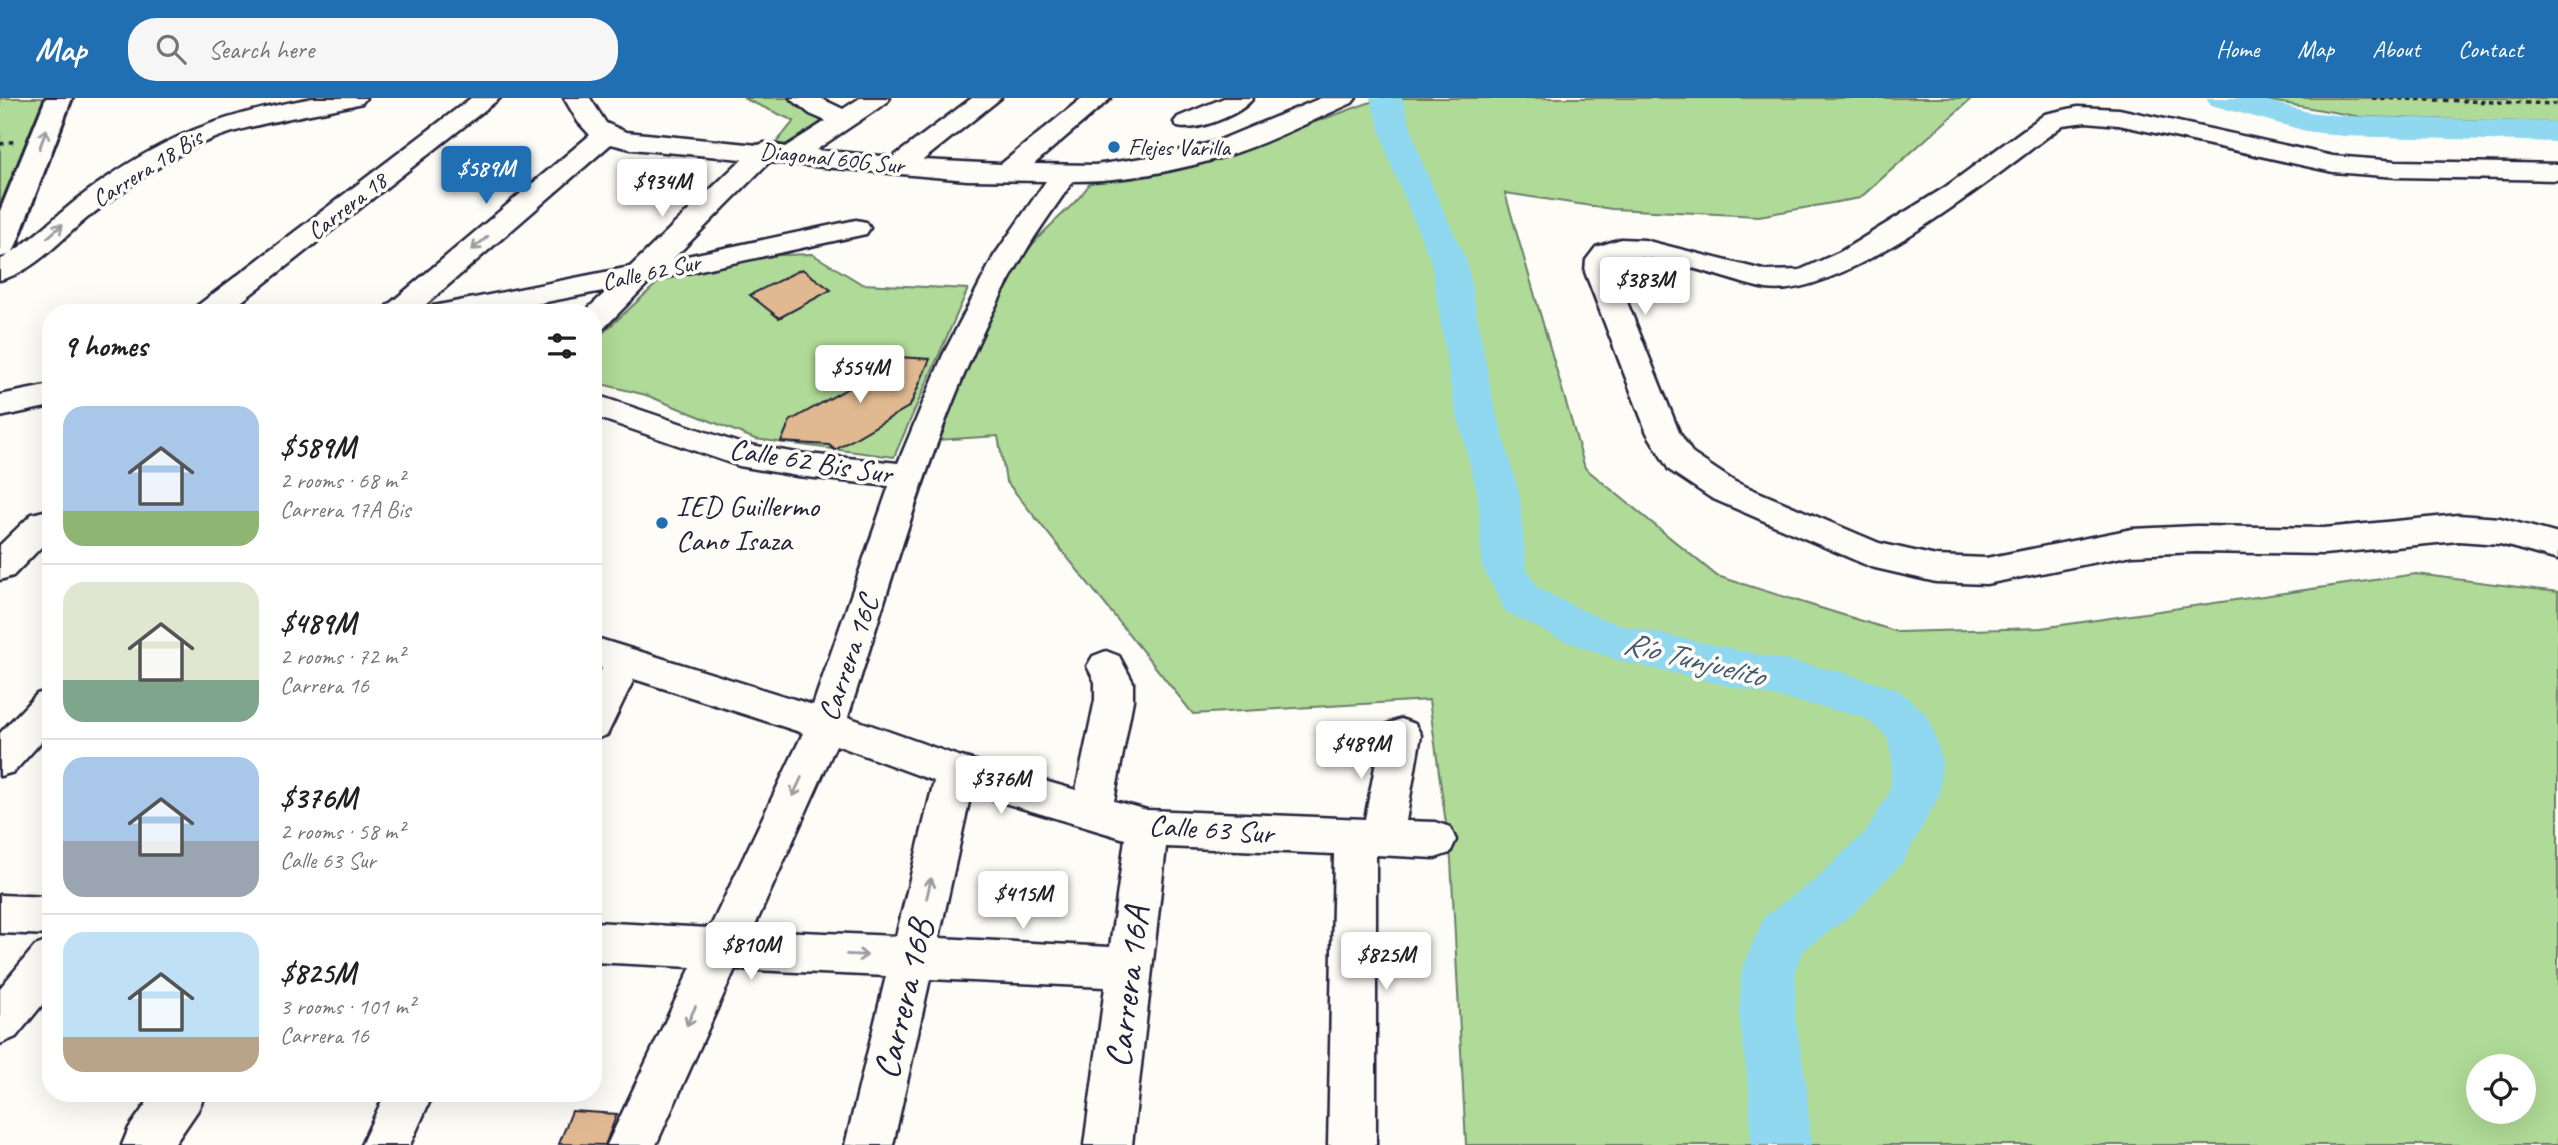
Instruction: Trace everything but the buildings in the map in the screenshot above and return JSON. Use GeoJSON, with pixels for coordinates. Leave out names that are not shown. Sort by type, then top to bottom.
{"type":"FeatureCollection","features":[{"type":"Feature","properties":{"kind":"highway"},"geometry":{"type":"LineString","coordinates":[[0,248],[59,98]]}},
{"type":"Feature","properties":{"kind":"street","name":"Carrera 18 Bis"},"geometry":{"type":"LineString","coordinates":[[0,271],[21,260],[71,217],[141,167],[187,139],[238,121],[353,98]]}},
{"type":"Feature","properties":{"kind":"street","name":"Carrera 18"},"geometry":{"type":"LineString","coordinates":[[220,304],[487,98]]}},
{"type":"Feature","properties":{"kind":"street"},"geometry":{"type":"LineString","coordinates":[[409,304],[606,135],[587,118],[577,98]]}},
{"type":"Feature","properties":{"kind":"street"},"geometry":{"type":"LineString","coordinates":[[803,98],[819,109],[845,119]]}},
{"type":"Feature","properties":{"kind":"street"},"geometry":{"type":"LineString","coordinates":[[602,312],[779,153],[845,119],[877,98]]}},
{"type":"Feature","properties":{"kind":"street"},"geometry":{"type":"LineString","coordinates":[[899,165],[988,98]]}},
{"type":"Feature","properties":{"kind":"street"},"geometry":{"type":"LineString","coordinates":[[1007,173],[1098,98]]}},
{"type":"Feature","properties":{"kind":"street"},"geometry":{"type":"LineString","coordinates":[[1187,122],[1230,106],[1240,98]]}},
{"type":"Feature","properties":{"kind":"street"},"geometry":{"type":"LineString","coordinates":[[1064,174],[1130,169],[1224,148],[1338,100]]}},
{"type":"Feature","properties":{"kind":"street"},"geometry":{"type":"LineString","coordinates":[[2558,172],[2396,169],[2333,164],[2119,117],[2090,113],[2073,114],[2054,119],[1954,194],[1850,258],[1810,276],[1790,281],[1767,279],[1644,249],[1621,248],[1606,253],[1600,260],[1600,272],[1662,433],[1681,462],[1723,490],[1871,554],[1936,569],[1986,571],[2132,542],[2324,541],[2458,528],[2500,531],[2558,547]]}},
{"type":"Feature","properties":{"kind":"street","name":"Diagonal 60G Sur"},"geometry":{"type":"LineString","coordinates":[[606,135],[631,141],[899,165],[1007,173],[1064,174]]}},
{"type":"Feature","properties":{"kind":"street","name":"Carrera 16C"},"geometry":{"type":"LineString","coordinates":[[631,1145],[826,725],[909,476],[958,355],[1002,269],[1064,174]]}},
{"type":"Feature","properties":{"kind":"street","name":"Calle 62 Sur"},"geometry":{"type":"LineString","coordinates":[[490,304],[856,228]]}},
{"type":"Feature","properties":{"kind":"street"},"geometry":{"type":"LineString","coordinates":[[0,405],[42,397]]}},
{"type":"Feature","properties":{"kind":"street","name":"Calle 62 Bis Sur"},"geometry":{"type":"LineString","coordinates":[[602,407],[636,416],[721,449],[761,459],[909,476]]}},
{"type":"Feature","properties":{"kind":"street"},"geometry":{"type":"LineString","coordinates":[[0,528],[42,523]]}},
{"type":"Feature","properties":{"kind":"street"},"geometry":{"type":"LineString","coordinates":[[0,567],[42,527]]}},
{"type":"Feature","properties":{"kind":"street"},"geometry":{"type":"LineString","coordinates":[[602,686],[609,656]]}},
{"type":"Feature","properties":{"kind":"street","name":"Calle 63 Sur"},"geometry":{"type":"LineString","coordinates":[[609,656],[826,725],[956,772],[1147,828],[1435,840]]}},
{"type":"Feature","properties":{"kind":"street"},"geometry":{"type":"LineString","coordinates":[[1092,810],[1114,700],[1114,682],[1106,666]]}},
{"type":"Feature","properties":{"kind":"street"},"geometry":{"type":"LineString","coordinates":[[0,760],[42,715]]}},
{"type":"Feature","properties":{"kind":"street"},"geometry":{"type":"LineString","coordinates":[[1352,1145],[1368,838],[1401,734]]}},
{"type":"Feature","properties":{"kind":"street","name":"Carrera 16B"},"geometry":{"type":"LineString","coordinates":[[869,1145],[956,772]]}},
{"type":"Feature","properties":{"kind":"street","name":"Carrera 16A"},"geometry":{"type":"LineString","coordinates":[[1108,1145],[1147,828]]}},
{"type":"Feature","properties":{"kind":"street"},"geometry":{"type":"LineString","coordinates":[[0,914],[42,916]]}},
{"type":"Feature","properties":{"kind":"street"},"geometry":{"type":"LineString","coordinates":[[602,942],[1129,968]]}},
{"type":"Feature","properties":{"kind":"street"},"geometry":{"type":"LineString","coordinates":[[0,1022],[42,971]]}},
{"type":"Feature","properties":{"kind":"street"},"geometry":{"type":"LineString","coordinates":[[146,1145],[176,1102]]}},
{"type":"Feature","properties":{"kind":"street"},"geometry":{"type":"LineString","coordinates":[[385,1145],[406,1102]]}},
{"type":"Feature","properties":{"kind":"path"},"geometry":{"type":"LineString","coordinates":[[2372,98],[2558,104]]}},
{"type":"Feature","properties":{"kind":"green space"},"geometry":{"type":"Polygon","coordinates":[[[0,98],[45,98],[0,211],[0,98]]]}},
{"type":"Feature","properties":{"kind":"green space"},"geometry":{"type":"Polygon","coordinates":[[[743,98],[788,98],[823,120],[789,145],[776,143],[794,121],[743,98]]]}},
{"type":"Feature","properties":{"kind":"green space"},"geometry":{"type":"Polygon","coordinates":[[[1382,98],[1972,98],[1860,198],[1759,216],[1612,209],[1505,193],[1585,468],[1717,576],[1898,632],[2041,628],[2416,574],[2558,592],[2558,1145],[1466,1145],[1451,860],[1429,700],[1193,714],[1006,481],[998,436],[938,440],[999,298],[1032,244],[1075,202],[1090,183],[1195,165],[1382,98]]]}},
{"type":"Feature","properties":{"kind":"green space"},"geometry":{"type":"Polygon","coordinates":[[[2254,98],[2558,98],[2558,123],[2361,117],[2254,98]]]}},
{"type":"Feature","properties":{"kind":"green space"},"geometry":{"type":"Polygon","coordinates":[[[812,254],[862,284],[968,289],[894,457],[755,439],[646,395],[602,384],[602,334],[664,277],[754,256],[812,254]]]}},
{"type":"Feature","properties":{"kind":"waterway","name":"Río Tunjuelito"},"geometry":{"type":"LineString","coordinates":[[1386,98],[1405,160],[1449,262],[1473,400],[1499,496],[1504,567],[1522,600],[1576,627],[1620,643],[1837,690],[1880,703],[1908,727],[1917,759],[1915,794],[1885,846],[1835,896],[1784,933],[1769,967],[1767,1015],[1778,1090],[1781,1145]]}},
{"type":"Feature","properties":{"kind":"waterway"},"geometry":{"type":"LineString","coordinates":[[2222,98],[2306,121],[2344,126],[2558,132]]}},
{"type":"Feature","properties":{"kind":"place","name":"Flejes Varilla"},"geometry":{"type":"Point","coordinates":[1114,147]}},
{"type":"Feature","properties":{"kind":"place","name":"IED Guillermo Cano Isaza"},"geometry":{"type":"Point","coordinates":[662,523]}}]}
